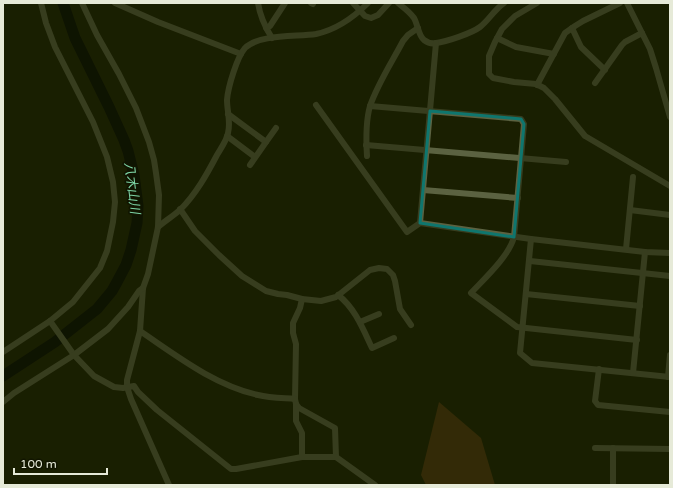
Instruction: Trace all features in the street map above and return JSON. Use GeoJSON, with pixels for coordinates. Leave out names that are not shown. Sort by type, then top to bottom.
{"type":"FeatureCollection","features":[{"type":"Feature","properties":{"kind":"street"},"geometry":{"type":"LineString","coordinates":[[3,352],[50,321],[73,302],[100,268],[107,251],[113,222],[115,202],[113,182],[107,157],[93,122],[55,47],[40,3]]}},
{"type":"Feature","properties":{"kind":"street"},"geometry":{"type":"LineString","coordinates":[[82,3],[97,35],[136,108],[154,160],[159,195],[158,227],[148,274],[143,288],[140,331],[127,380],[127,387],[169,485]]}},
{"type":"Feature","properties":{"kind":"street"},"geometry":{"type":"LineString","coordinates":[[117,3],[139,14],[241,54]]}},
{"type":"Feature","properties":{"kind":"street"},"geometry":{"type":"LineString","coordinates":[[258,3],[260,13],[272,38]]}},
{"type":"Feature","properties":{"kind":"street"},"geometry":{"type":"LineString","coordinates":[[266,28],[270,26],[285,3]]}},
{"type":"Feature","properties":{"kind":"street"},"geometry":{"type":"LineString","coordinates":[[354,3],[365,16],[371,18],[378,15],[389,3]]}},
{"type":"Feature","properties":{"kind":"street"},"geometry":{"type":"LineString","coordinates":[[158,227],[180,209],[195,193],[227,136],[229,125],[227,100],[229,87],[235,68],[246,47],[272,38],[316,34],[346,21],[368,3]]}},
{"type":"Feature","properties":{"kind":"street"},"geometry":{"type":"LineString","coordinates":[[398,3],[414,18],[421,37],[430,43],[447,41],[478,28],[483,25],[497,8],[504,3]]}},
{"type":"Feature","properties":{"kind":"street"},"geometry":{"type":"LineString","coordinates":[[537,3],[515,16],[502,29],[489,56],[489,74],[493,78],[537,85],[544,88],[555,99],[585,136],[670,186]]}},
{"type":"Feature","properties":{"kind":"street"},"geometry":{"type":"LineString","coordinates":[[537,85],[565,33],[584,21],[620,3]]}},
{"type":"Feature","properties":{"kind":"street"},"geometry":{"type":"LineString","coordinates":[[627,3],[650,49],[670,117]]}},
{"type":"Feature","properties":{"kind":"street"},"geometry":{"type":"LineString","coordinates":[[367,156],[366,145],[370,106],[377,89],[403,41],[408,35],[418,28]]}},
{"type":"Feature","properties":{"kind":"street"},"geometry":{"type":"LineString","coordinates":[[572,28],[581,47],[605,70]]}},
{"type":"Feature","properties":{"kind":"street"},"geometry":{"type":"LineString","coordinates":[[595,84],[625,42],[642,33]]}},
{"type":"Feature","properties":{"kind":"street"},"geometry":{"type":"LineString","coordinates":[[497,38],[516,47],[554,54]]}},
{"type":"Feature","properties":{"kind":"street"},"geometry":{"type":"LineString","coordinates":[[420,223],[436,43]]}},
{"type":"Feature","properties":{"kind":"street"},"geometry":{"type":"LineString","coordinates":[[316,105],[407,232],[420,223],[514,237],[645,252],[670,253]]}},
{"type":"Feature","properties":{"kind":"street"},"geometry":{"type":"LineString","coordinates":[[370,106],[521,119],[524,124],[514,237],[505,256],[472,293],[517,327],[637,340]]}},
{"type":"Feature","properties":{"kind":"street"},"geometry":{"type":"LineString","coordinates":[[228,114],[266,142]]}},
{"type":"Feature","properties":{"kind":"street"},"geometry":{"type":"LineString","coordinates":[[250,165],[276,128]]}},
{"type":"Feature","properties":{"kind":"street"},"geometry":{"type":"LineString","coordinates":[[227,136],[255,157]]}},
{"type":"Feature","properties":{"kind":"street"},"geometry":{"type":"LineString","coordinates":[[366,145],[566,162]]}},
{"type":"Feature","properties":{"kind":"street"},"geometry":{"type":"LineString","coordinates":[[626,250],[634,177]]}},
{"type":"Feature","properties":{"kind":"street"},"geometry":{"type":"LineString","coordinates":[[423,190],[518,198]]}},
{"type":"Feature","properties":{"kind":"street"},"geometry":{"type":"LineString","coordinates":[[180,209],[195,231],[219,255],[242,276],[266,291],[302,299],[322,301],[338,295],[370,270],[379,268],[387,269],[393,274],[395,280],[400,309],[411,325]]}},
{"type":"Feature","properties":{"kind":"street"},"geometry":{"type":"LineString","coordinates":[[630,210],[670,215]]}},
{"type":"Feature","properties":{"kind":"street"},"geometry":{"type":"LineString","coordinates":[[531,239],[520,352],[532,362],[669,377],[670,355]]}},
{"type":"Feature","properties":{"kind":"street"},"geometry":{"type":"LineString","coordinates":[[633,373],[645,252]]}},
{"type":"Feature","properties":{"kind":"street"},"geometry":{"type":"LineString","coordinates":[[530,261],[670,276]]}},
{"type":"Feature","properties":{"kind":"street"},"geometry":{"type":"LineString","coordinates":[[3,402],[14,393],[74,355],[108,329],[143,288]]}},
{"type":"Feature","properties":{"kind":"street"},"geometry":{"type":"LineString","coordinates":[[526,294],[640,306]]}},
{"type":"Feature","properties":{"kind":"street"},"geometry":{"type":"LineString","coordinates":[[338,295],[345,300],[360,322],[372,348],[394,338]]}},
{"type":"Feature","properties":{"kind":"street"},"geometry":{"type":"LineString","coordinates":[[302,299],[300,308],[293,323],[293,333],[296,344],[296,421],[302,433],[302,457]]}},
{"type":"Feature","properties":{"kind":"street"},"geometry":{"type":"LineString","coordinates":[[360,322],[379,314]]}},
{"type":"Feature","properties":{"kind":"street"},"geometry":{"type":"LineString","coordinates":[[50,321],[74,355],[94,376],[114,387],[123,388],[134,386],[138,392],[158,410],[231,469],[302,457],[336,457],[375,485]]}},
{"type":"Feature","properties":{"kind":"street"},"geometry":{"type":"LineString","coordinates":[[140,331],[202,372],[230,387],[259,395],[295,402],[299,408],[335,428],[336,457]]}},
{"type":"Feature","properties":{"kind":"street"},"geometry":{"type":"LineString","coordinates":[[599,369],[595,401],[598,405],[670,412]]}},
{"type":"Feature","properties":{"kind":"street"},"geometry":{"type":"LineString","coordinates":[[595,448],[670,449]]}},
{"type":"Feature","properties":{"kind":"street"},"geometry":{"type":"LineString","coordinates":[[613,448],[613,485]]}},
{"type":"Feature","properties":{"kind":"highlighted area"},"geometry":{"type":"Polygon","coordinates":[[[430,111],[521,119],[524,124],[514,237],[420,223],[430,111]]]}},
{"type":"Feature","properties":{"kind":"shaded area"},"geometry":{"type":"Polygon","coordinates":[[[439,402],[481,438],[495,485],[426,485],[421,475],[439,402]]]}},
{"type":"Feature","properties":{"kind":"waterway","name":"八木山川"},"geometry":{"type":"LineString","coordinates":[[3,376],[55,342],[97,309],[112,291],[126,265],[137,223],[138,206],[134,175],[128,151],[109,107],[75,38],[63,3]]}}]}
